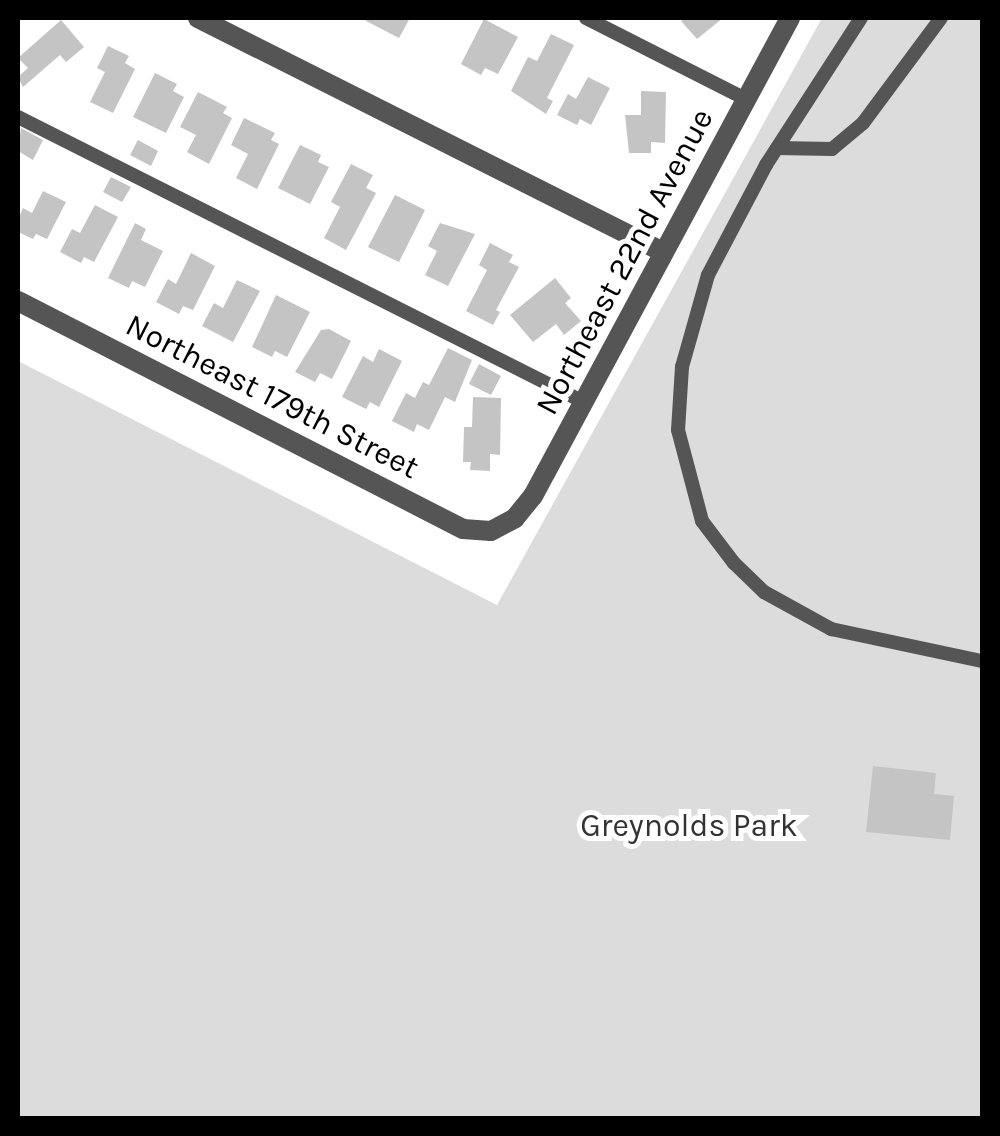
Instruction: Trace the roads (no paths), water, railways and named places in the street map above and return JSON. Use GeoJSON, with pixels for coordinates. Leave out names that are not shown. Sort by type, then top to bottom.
{"type":"FeatureCollection","features":[{"type":"Feature","properties":{"kind":"street"},"geometry":{"type":"LineString","coordinates":[[198,18],[663,252]]}},
{"type":"Feature","properties":{"kind":"street","name":"Northeast 22nd Avenue"},"geometry":{"type":"LineString","coordinates":[[502,526],[533,496],[790,18]]}},
{"type":"Feature","properties":{"kind":"street","name":"Northeast 179th Street"},"geometry":{"type":"LineString","coordinates":[[18,301],[463,529],[491,531],[502,526]]}},
{"type":"Feature","properties":{"kind":"lane"},"geometry":{"type":"LineString","coordinates":[[586,18],[746,99]]}},
{"type":"Feature","properties":{"kind":"lane"},"geometry":{"type":"LineString","coordinates":[[861,18],[776,148],[708,275],[682,367],[678,430],[702,522],[734,563],[764,592],[808,618],[856,637],[982,661]]}},
{"type":"Feature","properties":{"kind":"lane"},"geometry":{"type":"LineString","coordinates":[[776,148],[832,149],[862,123],[941,18]]}},
{"type":"Feature","properties":{"kind":"lane"},"geometry":{"type":"LineString","coordinates":[[18,117],[584,402]]}},
{"type":"Feature","properties":{"kind":"park label","name":"Greynolds Park"},"geometry":{"type":"Point","coordinates":[689,826]}}]}
